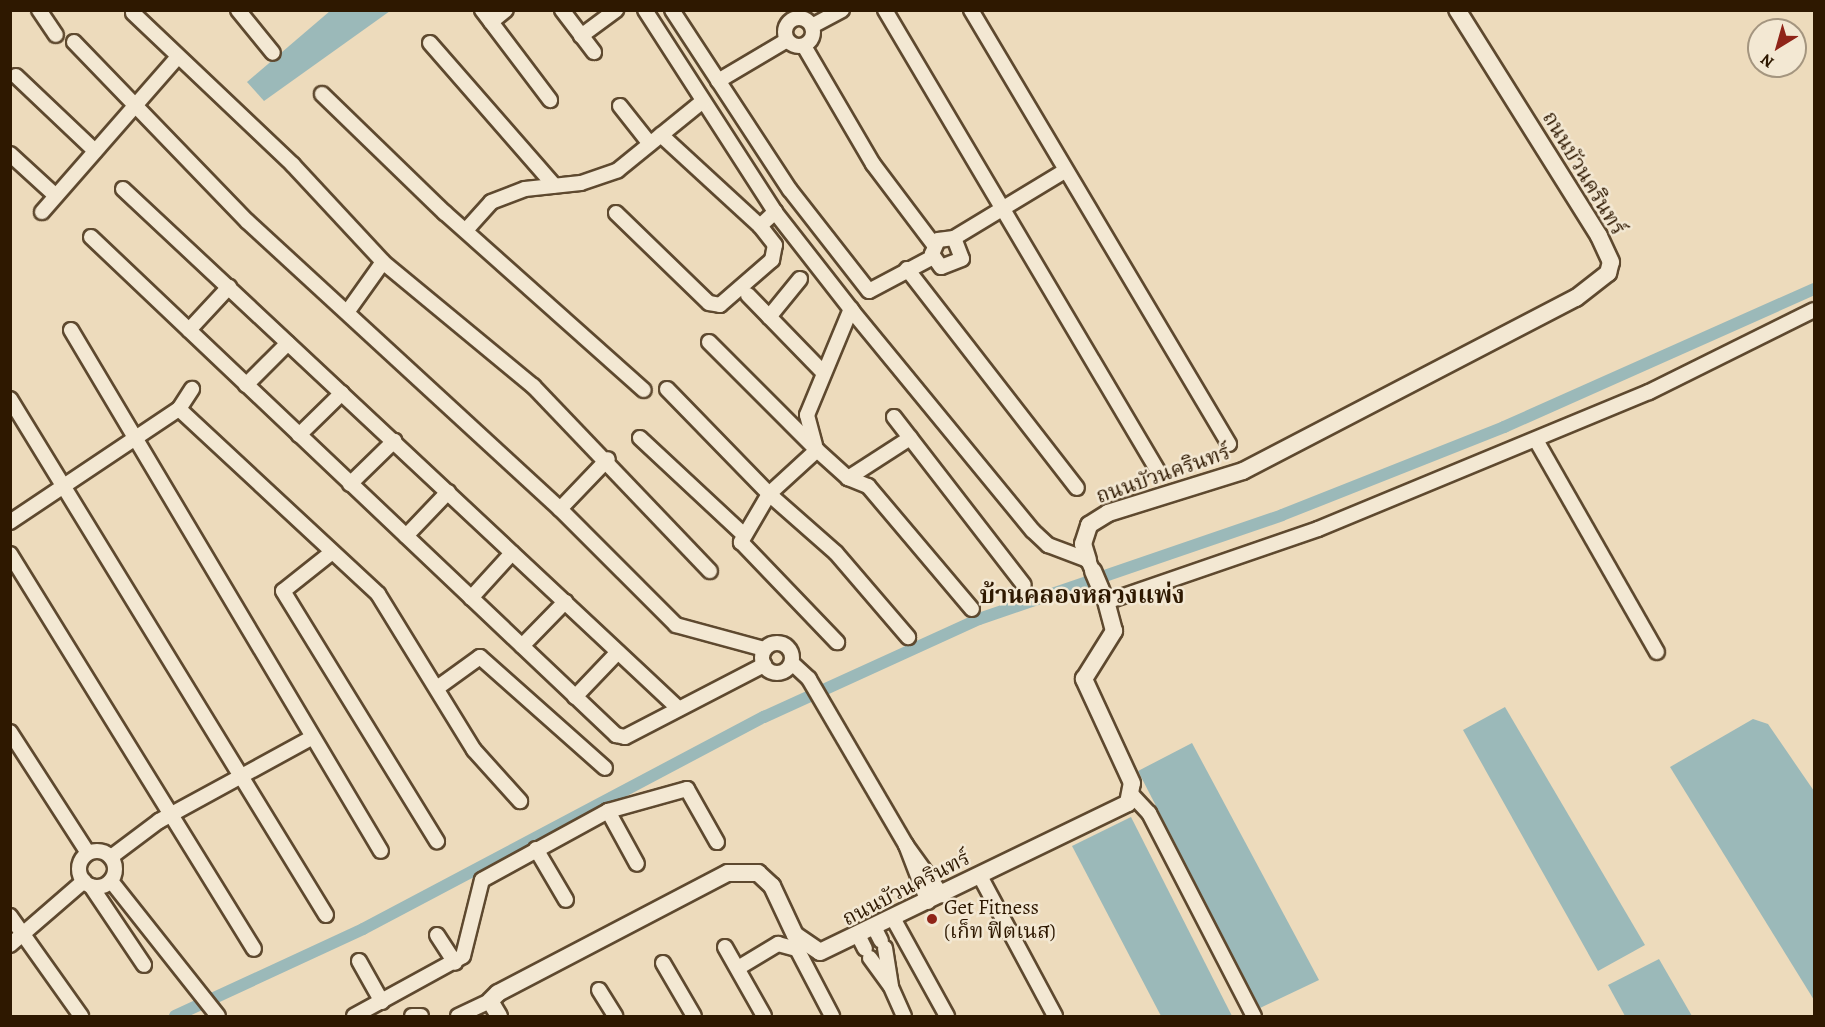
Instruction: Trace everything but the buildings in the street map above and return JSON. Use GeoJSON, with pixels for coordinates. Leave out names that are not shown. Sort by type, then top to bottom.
{"type":"FeatureCollection","features":[{"type":"Feature","properties":{"kind":"street"},"geometry":{"type":"LineString","coordinates":[[39,10],[56,35]]}},
{"type":"Feature","properties":{"kind":"street"},"geometry":{"type":"LineString","coordinates":[[238,10],[273,53]]}},
{"type":"Feature","properties":{"kind":"street"},"geometry":{"type":"LineString","coordinates":[[506,10],[486,16],[550,100]]}},
{"type":"Feature","properties":{"kind":"street"},"geometry":{"type":"LineString","coordinates":[[562,10],[594,52]]}},
{"type":"Feature","properties":{"kind":"street"},"geometry":{"type":"LineString","coordinates":[[581,36],[616,10]]}},
{"type":"Feature","properties":{"kind":"street"},"geometry":{"type":"LineString","coordinates":[[645,10],[775,212],[850,309],[1033,531],[1048,545],[1090,566]]}},
{"type":"Feature","properties":{"kind":"street"},"geometry":{"type":"LineString","coordinates":[[672,10],[790,190],[869,291],[907,269],[1001,207],[1063,171]]}},
{"type":"Feature","properties":{"kind":"street"},"geometry":{"type":"LineString","coordinates":[[812,26],[842,10]]}},
{"type":"Feature","properties":{"kind":"street"},"geometry":{"type":"LineString","coordinates":[[885,10],[1158,471]]}},
{"type":"Feature","properties":{"kind":"street"},"geometry":{"type":"LineString","coordinates":[[971,10],[1063,171],[1229,444]]}},
{"type":"Feature","properties":{"kind":"street","name":"ถนนบัวนครินทร์"},"geometry":{"type":"LineString","coordinates":[[490,1001],[743,870],[758,873],[772,886],[804,945],[820,952],[864,948],[881,939],[894,920],[980,876],[1107,817],[1132,795],[1084,679],[1114,631],[1105,599],[1083,544],[1089,525],[1108,513],[1243,471],[1576,298],[1608,273],[1611,262],[1599,236],[1457,10]]}},
{"type":"Feature","properties":{"kind":"street"},"geometry":{"type":"LineString","coordinates":[[133,13],[177,58],[293,165],[383,262],[533,386],[608,459],[710,571]]}},
{"type":"Feature","properties":{"kind":"street"},"geometry":{"type":"LineString","coordinates":[[787,40],[784,31],[789,15],[801,18],[812,26]]}},
{"type":"Feature","properties":{"kind":"street"},"geometry":{"type":"LineString","coordinates":[[804,46],[811,40],[812,26]]}},
{"type":"Feature","properties":{"kind":"street"},"geometry":{"type":"LineString","coordinates":[[718,81],[787,40]]}},
{"type":"Feature","properties":{"kind":"street"},"geometry":{"type":"LineString","coordinates":[[787,40],[804,46],[873,164],[933,251],[941,267],[957,266],[963,251],[954,238]]}},
{"type":"Feature","properties":{"kind":"street"},"geometry":{"type":"LineString","coordinates":[[74,42],[248,222],[348,311],[560,509],[676,625],[764,649]]}},
{"type":"Feature","properties":{"kind":"street"},"geometry":{"type":"LineString","coordinates":[[430,43],[554,185]]}},
{"type":"Feature","properties":{"kind":"street"},"geometry":{"type":"LineString","coordinates":[[42,212],[177,58]]}},
{"type":"Feature","properties":{"kind":"street"},"geometry":{"type":"LineString","coordinates":[[16,76],[95,151]]}},
{"type":"Feature","properties":{"kind":"street"},"geometry":{"type":"LineString","coordinates":[[322,94],[644,390]]}},
{"type":"Feature","properties":{"kind":"street"},"geometry":{"type":"LineString","coordinates":[[467,229],[491,202],[554,185],[581,183],[618,171],[703,101]]}},
{"type":"Feature","properties":{"kind":"street"},"geometry":{"type":"LineString","coordinates":[[616,213],[710,303],[720,305],[772,260],[775,245],[760,226],[655,139],[620,106]]}},
{"type":"Feature","properties":{"kind":"street"},"geometry":{"type":"LineString","coordinates":[[10,154],[56,196]]}},
{"type":"Feature","properties":{"kind":"street"},"geometry":{"type":"LineString","coordinates":[[123,189],[679,709]]}},
{"type":"Feature","properties":{"kind":"street"},"geometry":{"type":"LineString","coordinates":[[760,226],[775,212]]}},
{"type":"Feature","properties":{"kind":"street"},"geometry":{"type":"LineString","coordinates":[[91,237],[575,697],[621,738],[764,665]]}},
{"type":"Feature","properties":{"kind":"street"},"geometry":{"type":"LineString","coordinates":[[348,311],[383,262]]}},
{"type":"Feature","properties":{"kind":"street"},"geometry":{"type":"LineString","coordinates":[[907,269],[1077,488]]}},
{"type":"Feature","properties":{"kind":"street"},"geometry":{"type":"LineString","coordinates":[[769,317],[800,279]]}},
{"type":"Feature","properties":{"kind":"street"},"geometry":{"type":"LineString","coordinates":[[189,330],[229,287]]}},
{"type":"Feature","properties":{"kind":"street"},"geometry":{"type":"LineString","coordinates":[[748,295],[821,370]]}},
{"type":"Feature","properties":{"kind":"street"},"geometry":{"type":"LineString","coordinates":[[817,450],[807,415],[821,370],[850,309]]}},
{"type":"Feature","properties":{"kind":"street"},"geometry":{"type":"LineString","coordinates":[[1105,599],[1318,529],[1649,392],[1815,310]]}},
{"type":"Feature","properties":{"kind":"street"},"geometry":{"type":"LineString","coordinates":[[71,330],[132,440],[381,850]]}},
{"type":"Feature","properties":{"kind":"street"},"geometry":{"type":"LineString","coordinates":[[709,342],[817,450],[848,478],[868,486],[972,609]]}},
{"type":"Feature","properties":{"kind":"street"},"geometry":{"type":"LineString","coordinates":[[246,385],[288,343]]}},
{"type":"Feature","properties":{"kind":"street"},"geometry":{"type":"LineString","coordinates":[[10,522],[179,409],[192,389]]}},
{"type":"Feature","properties":{"kind":"street"},"geometry":{"type":"LineString","coordinates":[[667,389],[769,494],[836,553],[908,637]]}},
{"type":"Feature","properties":{"kind":"street"},"geometry":{"type":"LineString","coordinates":[[299,435],[342,393]]}},
{"type":"Feature","properties":{"kind":"street"},"geometry":{"type":"LineString","coordinates":[[10,399],[326,915]]}},
{"type":"Feature","properties":{"kind":"street"},"geometry":{"type":"LineString","coordinates":[[179,409],[331,553],[378,594],[474,750],[520,801]]}},
{"type":"Feature","properties":{"kind":"street"},"geometry":{"type":"LineString","coordinates":[[894,417],[1024,585]]}},
{"type":"Feature","properties":{"kind":"street"},"geometry":{"type":"LineString","coordinates":[[640,438],[743,534]]}},
{"type":"Feature","properties":{"kind":"street"},"geometry":{"type":"LineString","coordinates":[[848,478],[910,438]]}},
{"type":"Feature","properties":{"kind":"street"},"geometry":{"type":"LineString","coordinates":[[1536,440],[1657,652]]}},
{"type":"Feature","properties":{"kind":"street"},"geometry":{"type":"LineString","coordinates":[[350,484],[394,441]]}},
{"type":"Feature","properties":{"kind":"street"},"geometry":{"type":"LineString","coordinates":[[817,450],[769,494],[743,534],[742,549],[837,642]]}},
{"type":"Feature","properties":{"kind":"street"},"geometry":{"type":"LineString","coordinates":[[560,509],[608,459]]}},
{"type":"Feature","properties":{"kind":"street"},"geometry":{"type":"LineString","coordinates":[[406,536],[448,492]]}},
{"type":"Feature","properties":{"kind":"street"},"geometry":{"type":"LineString","coordinates":[[331,553],[283,591],[437,841]]}},
{"type":"Feature","properties":{"kind":"street"},"geometry":{"type":"LineString","coordinates":[[471,598],[512,553]]}},
{"type":"Feature","properties":{"kind":"street"},"geometry":{"type":"LineString","coordinates":[[10,554],[254,949]]}},
{"type":"Feature","properties":{"kind":"street"},"geometry":{"type":"LineString","coordinates":[[522,646],[565,602]]}},
{"type":"Feature","properties":{"kind":"street"},"geometry":{"type":"LineString","coordinates":[[764,649],[772,643],[786,645],[792,663],[809,679],[833,717],[935,898]]}},
{"type":"Feature","properties":{"kind":"street"},"geometry":{"type":"LineString","coordinates":[[764,649],[764,665]]}},
{"type":"Feature","properties":{"kind":"street"},"geometry":{"type":"LineString","coordinates":[[575,697],[618,652]]}},
{"type":"Feature","properties":{"kind":"street"},"geometry":{"type":"LineString","coordinates":[[437,687],[480,657],[605,768]]}},
{"type":"Feature","properties":{"kind":"street"},"geometry":{"type":"LineString","coordinates":[[764,665],[779,673],[792,663]]}},
{"type":"Feature","properties":{"kind":"street"},"geometry":{"type":"LineString","coordinates":[[10,732],[88,853],[111,857],[170,814],[239,774],[311,738]]}},
{"type":"Feature","properties":{"kind":"street"},"geometry":{"type":"LineString","coordinates":[[354,1017],[455,963],[467,949],[473,900],[482,880],[608,811],[687,789],[717,842]]}},
{"type":"Feature","properties":{"kind":"street"},"geometry":{"type":"LineString","coordinates":[[1132,795],[1149,813],[1254,1017]]}},
{"type":"Feature","properties":{"kind":"street"},"geometry":{"type":"LineString","coordinates":[[608,811],[638,864]]}},
{"type":"Feature","properties":{"kind":"street"},"geometry":{"type":"LineString","coordinates":[[537,849],[566,900]]}},
{"type":"Feature","properties":{"kind":"street"},"geometry":{"type":"LineString","coordinates":[[88,853],[80,864],[88,884],[144,965]]}},
{"type":"Feature","properties":{"kind":"street"},"geometry":{"type":"LineString","coordinates":[[111,857],[115,869],[111,881]]}},
{"type":"Feature","properties":{"kind":"street"},"geometry":{"type":"LineString","coordinates":[[980,876],[1055,1017]]}},
{"type":"Feature","properties":{"kind":"street"},"geometry":{"type":"LineString","coordinates":[[10,945],[88,884],[111,881]]}},
{"type":"Feature","properties":{"kind":"street"},"geometry":{"type":"LineString","coordinates":[[111,881],[198,988],[218,1017]]}},
{"type":"Feature","properties":{"kind":"street"},"geometry":{"type":"LineString","coordinates":[[10,916],[81,1017]]}},
{"type":"Feature","properties":{"kind":"street"},"geometry":{"type":"LineString","coordinates":[[894,920],[947,1017]]}},
{"type":"Feature","properties":{"kind":"street"},"geometry":{"type":"LineString","coordinates":[[437,935],[455,963]]}},
{"type":"Feature","properties":{"kind":"street"},"geometry":{"type":"LineString","coordinates":[[881,939],[891,987]]}},
{"type":"Feature","properties":{"kind":"street"},"geometry":{"type":"LineString","coordinates":[[738,968],[778,944],[797,949],[832,1017]]}},
{"type":"Feature","properties":{"kind":"street"},"geometry":{"type":"LineString","coordinates":[[725,947],[764,1017]]}},
{"type":"Feature","properties":{"kind":"street"},"geometry":{"type":"LineString","coordinates":[[864,948],[891,987],[904,1017]]}},
{"type":"Feature","properties":{"kind":"street"},"geometry":{"type":"LineString","coordinates":[[358,961],[381,1002]]}},
{"type":"Feature","properties":{"kind":"street"},"geometry":{"type":"LineString","coordinates":[[663,963],[694,1017]]}},
{"type":"Feature","properties":{"kind":"street"},"geometry":{"type":"LineString","coordinates":[[599,990],[615,1017]]}},
{"type":"Feature","properties":{"kind":"street"},"geometry":{"type":"LineString","coordinates":[[458,1017],[490,1001],[500,1017]]}},
{"type":"Feature","properties":{"kind":"street"},"geometry":{"type":"LineString","coordinates":[[412,1017],[421,1017]]}},
{"type":"Feature","properties":{"kind":"water"},"geometry":{"type":"Polygon","coordinates":[[[330,11],[390,11],[264,101],[247,82],[330,11]]]}},
{"type":"Feature","properties":{"kind":"water"},"geometry":{"type":"Polygon","coordinates":[[[1505,707],[1645,945],[1598,971],[1463,730],[1505,707]]]}},
{"type":"Feature","properties":{"kind":"water"},"geometry":{"type":"Polygon","coordinates":[[[1753,719],[1768,724],[1814,791],[1814,1000],[1670,767],[1753,719]]]}},
{"type":"Feature","properties":{"kind":"water"},"geometry":{"type":"Polygon","coordinates":[[[1192,743],[1319,980],[1260,1008],[1138,771],[1192,743]]]}},
{"type":"Feature","properties":{"kind":"water"},"geometry":{"type":"Polygon","coordinates":[[[1131,817],[1232,1016],[1161,1016],[1072,846],[1131,817]]]}},
{"type":"Feature","properties":{"kind":"water"},"geometry":{"type":"Polygon","coordinates":[[[1659,959],[1692,1016],[1625,1016],[1608,985],[1659,959]]]}},
{"type":"Feature","properties":{"kind":"waterway"},"geometry":{"type":"LineString","coordinates":[[175,1016],[363,929],[764,717],[979,619],[1282,515],[1504,427],[1814,289]]}},
{"type":"Feature","properties":{"kind":"place","name":"Get Fitness (เก็ท ฟิตเนส)"},"geometry":{"type":"Point","coordinates":[932,919]}},
{"type":"Feature","properties":{"kind":"district","name":"บ้านคลองหลวงแพ่ง"},"geometry":{"type":"Point","coordinates":[1082,596]}}]}
